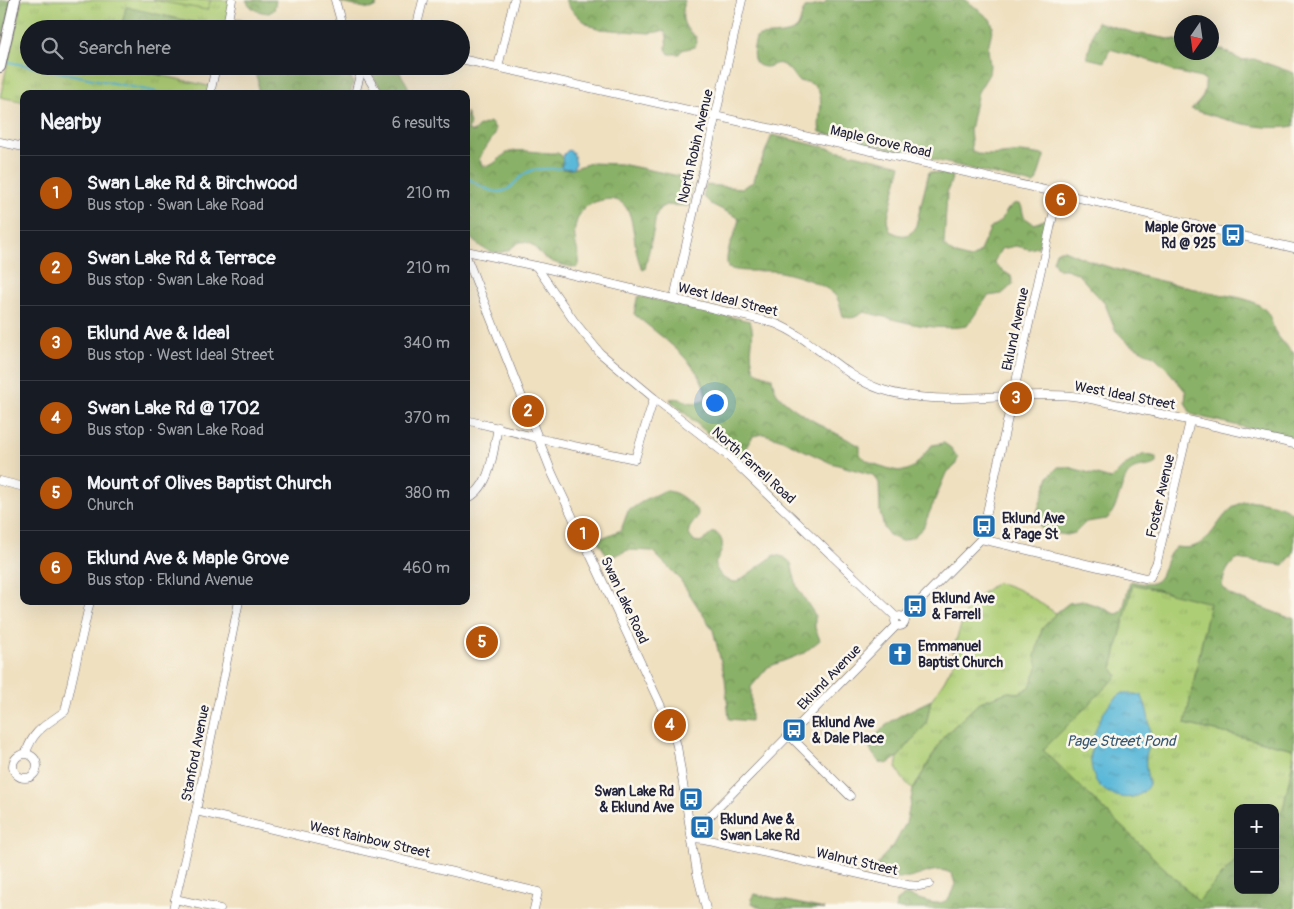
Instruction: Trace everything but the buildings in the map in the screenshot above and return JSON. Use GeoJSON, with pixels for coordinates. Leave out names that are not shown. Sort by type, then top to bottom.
{"type":"FeatureCollection","features":[{"type":"Feature","properties":{"kind":"main road"},"geometry":{"type":"LineString","coordinates":[[1,63],[15,0]]}},
{"type":"Feature","properties":{"kind":"street"},"geometry":{"type":"LineString","coordinates":[[228,20],[232,0]]}},
{"type":"Feature","properties":{"kind":"street"},"geometry":{"type":"LineString","coordinates":[[335,0],[341,20]]}},
{"type":"Feature","properties":{"kind":"street"},"geometry":{"type":"LineString","coordinates":[[418,20],[423,0]]}},
{"type":"Feature","properties":{"kind":"street"},"geometry":{"type":"LineString","coordinates":[[498,67],[514,0]]}},
{"type":"Feature","properties":{"kind":"street","name":"North Robin Avenue"},"geometry":{"type":"LineString","coordinates":[[674,298],[742,0]]}},
{"type":"Feature","properties":{"kind":"street","name":"Maple Grove Road"},"geometry":{"type":"LineString","coordinates":[[470,61],[1294,248]]}},
{"type":"Feature","properties":{"kind":"street"},"geometry":{"type":"LineString","coordinates":[[211,90],[214,75]]}},
{"type":"Feature","properties":{"kind":"street"},"geometry":{"type":"LineString","coordinates":[[356,90],[359,75]]}},
{"type":"Feature","properties":{"kind":"street"},"geometry":{"type":"LineString","coordinates":[[366,75],[375,90]]}},
{"type":"Feature","properties":{"kind":"street"},"geometry":{"type":"LineString","coordinates":[[0,142],[20,146]]}},
{"type":"Feature","properties":{"kind":"street","name":"Eklund Avenue"},"geometry":{"type":"LineString","coordinates":[[690,824],[704,821],[899,620],[981,539],[1058,193]]}},
{"type":"Feature","properties":{"kind":"street","name":"West Ideal Street"},"geometry":{"type":"LineString","coordinates":[[470,252],[762,318],[783,326],[851,374],[881,389],[932,397],[1073,396],[1113,403],[1294,444]]}},
{"type":"Feature","properties":{"kind":"street","name":"Swan Lake Road"},"geometry":{"type":"LineString","coordinates":[[470,266],[538,438],[601,579],[673,732],[706,909]]}},
{"type":"Feature","properties":{"kind":"street","name":"North Farrell Road"},"geometry":{"type":"LineString","coordinates":[[536,266],[574,321],[600,353],[740,466],[899,620]]}},
{"type":"Feature","properties":{"kind":"street"},"geometry":{"type":"LineString","coordinates":[[470,421],[635,459],[654,398]]}},
{"type":"Feature","properties":{"kind":"street","name":"Foster Avenue"},"geometry":{"type":"LineString","coordinates":[[981,539],[1145,578],[1152,576],[1157,562],[1190,421]]}},
{"type":"Feature","properties":{"kind":"street"},"geometry":{"type":"LineString","coordinates":[[470,497],[487,477],[498,427]]}},
{"type":"Feature","properties":{"kind":"street"},"geometry":{"type":"LineString","coordinates":[[0,481],[20,486]]}},
{"type":"Feature","properties":{"kind":"street"},"geometry":{"type":"LineString","coordinates":[[26,753],[30,739],[40,729],[65,711],[89,605]]}},
{"type":"Feature","properties":{"kind":"street","name":"Stanford Avenue"},"geometry":{"type":"LineString","coordinates":[[173,909],[196,811],[237,605]]}},
{"type":"Feature","properties":{"kind":"street"},"geometry":{"type":"LineString","coordinates":[[789,735],[850,796]]}},
{"type":"Feature","properties":{"kind":"street","name":"West Rainbow Street"},"geometry":{"type":"LineString","coordinates":[[196,811],[538,892],[534,909]]}},
{"type":"Feature","properties":{"kind":"street","name":"Walnut Street"},"geometry":{"type":"LineString","coordinates":[[692,838],[704,838],[908,885],[920,886],[929,884]]}},
{"type":"Feature","properties":{"kind":"street"},"geometry":{"type":"LineString","coordinates":[[175,899],[220,909]]}},
{"type":"Feature","properties":{"kind":"green space"},"geometry":{"type":"Polygon","coordinates":[[[0,0],[13,0],[0,47],[0,0]]]}},
{"type":"Feature","properties":{"kind":"green space"},"geometry":{"type":"Polygon","coordinates":[[[22,0],[232,0],[228,20],[183,20],[126,8],[123,20],[20,20],[20,75],[161,75],[212,87],[211,90],[20,90],[20,101],[0,97],[22,0]]]}},
{"type":"Feature","properties":{"kind":"green space"},"geometry":{"type":"Polygon","coordinates":[[[153,0],[211,0],[207,10],[153,0]]]}},
{"type":"Feature","properties":{"kind":"green space"},"geometry":{"type":"Polygon","coordinates":[[[246,0],[276,0],[274,10],[269,13],[255,10],[246,0]]]}},
{"type":"Feature","properties":{"kind":"green space"},"geometry":{"type":"Polygon","coordinates":[[[340,0],[377,0],[376,6],[370,9],[341,3],[340,0]]]}},
{"type":"Feature","properties":{"kind":"green space"},"geometry":{"type":"Polygon","coordinates":[[[565,0],[685,0],[683,21],[687,29],[696,37],[697,42],[694,47],[682,50],[679,54],[669,54],[666,49],[667,36],[664,31],[649,33],[600,29],[591,26],[581,19],[565,0]]]}},
{"type":"Feature","properties":{"kind":"green space"},"geometry":{"type":"Polygon","coordinates":[[[827,0],[966,0],[990,19],[993,26],[988,48],[989,74],[978,92],[970,130],[972,151],[977,154],[992,155],[1021,152],[1044,155],[1036,182],[1033,184],[820,132],[821,106],[819,92],[816,87],[808,82],[798,81],[789,69],[781,64],[766,67],[757,64],[753,52],[756,38],[795,30],[805,8],[824,4],[827,0]]]}},
{"type":"Feature","properties":{"kind":"green space"},"geometry":{"type":"Polygon","coordinates":[[[126,7],[183,20],[123,20],[126,7]]]}},
{"type":"Feature","properties":{"kind":"green space"},"geometry":{"type":"Polygon","coordinates":[[[1097,22],[1135,33],[1174,40],[1174,60],[1219,60],[1219,49],[1241,60],[1254,59],[1294,73],[1294,126],[1255,126],[1191,109],[1202,96],[1205,88],[1205,79],[1171,71],[1161,64],[1110,49],[1104,62],[1087,58],[1097,22]]]}},
{"type":"Feature","properties":{"kind":"green space"},"geometry":{"type":"Polygon","coordinates":[[[256,75],[343,75],[351,77],[353,83],[351,90],[258,90],[256,75]]]}},
{"type":"Feature","properties":{"kind":"green space"},"geometry":{"type":"Polygon","coordinates":[[[372,75],[401,75],[409,90],[382,90],[372,75]]]}},
{"type":"Feature","properties":{"kind":"green space"},"geometry":{"type":"Polygon","coordinates":[[[490,122],[495,128],[495,134],[479,158],[482,166],[494,164],[502,156],[514,151],[557,153],[563,159],[562,169],[572,169],[590,163],[621,164],[684,177],[691,186],[688,206],[666,205],[660,208],[656,215],[645,269],[643,270],[638,259],[628,210],[621,202],[610,199],[590,204],[576,222],[575,233],[579,265],[576,268],[550,261],[526,242],[520,242],[506,251],[495,252],[489,251],[470,237],[470,131],[473,132],[479,126],[490,122]]]}},
{"type":"Feature","properties":{"kind":"green space"},"geometry":{"type":"Polygon","coordinates":[[[772,135],[901,165],[887,221],[890,231],[900,235],[909,234],[915,229],[929,172],[953,175],[947,193],[944,245],[952,253],[962,257],[970,259],[979,253],[990,229],[1000,221],[1008,209],[1015,203],[1021,205],[1024,217],[1034,224],[1048,216],[1051,217],[1038,247],[1029,249],[1016,246],[1001,249],[994,262],[1000,269],[1011,276],[1013,284],[1002,294],[988,296],[967,326],[928,326],[902,322],[864,312],[849,318],[843,316],[840,304],[833,293],[818,284],[781,272],[728,268],[727,255],[739,218],[711,204],[703,196],[706,185],[742,188],[753,182],[772,135]]]}},
{"type":"Feature","properties":{"kind":"green space"},"geometry":{"type":"Polygon","coordinates":[[[1060,250],[1099,264],[1153,279],[1207,292],[1243,298],[1262,307],[1269,315],[1276,333],[1294,353],[1294,439],[1191,414],[1185,402],[1186,392],[1167,369],[1155,357],[1128,343],[1116,331],[1105,304],[1077,273],[1066,269],[1058,269],[1053,261],[1056,252],[1060,250]]]}},
{"type":"Feature","properties":{"kind":"green space"},"geometry":{"type":"Polygon","coordinates":[[[639,296],[750,321],[752,327],[751,357],[755,371],[772,378],[775,390],[790,406],[860,446],[860,454],[877,465],[894,470],[907,470],[917,463],[932,445],[944,443],[951,448],[958,458],[955,466],[946,473],[923,528],[913,537],[901,541],[889,535],[884,528],[880,512],[879,483],[873,475],[831,463],[780,439],[764,434],[753,436],[738,460],[671,401],[670,399],[675,398],[692,403],[701,401],[706,398],[704,386],[689,362],[634,314],[639,296]]]}},
{"type":"Feature","properties":{"kind":"green space"},"geometry":{"type":"Polygon","coordinates":[[[1144,454],[1156,457],[1156,463],[1135,468],[1130,472],[1124,482],[1115,508],[1107,519],[1086,522],[1075,533],[1067,535],[1053,533],[1041,528],[1037,521],[1037,512],[1049,476],[1058,467],[1068,467],[1111,479],[1125,465],[1144,454]]]}},
{"type":"Feature","properties":{"kind":"green space"},"geometry":{"type":"Polygon","coordinates":[[[664,491],[674,492],[698,512],[689,529],[690,537],[694,541],[702,542],[715,532],[719,536],[722,548],[715,564],[723,577],[729,581],[737,582],[775,555],[784,557],[791,563],[797,587],[815,615],[815,628],[820,640],[804,653],[768,667],[751,687],[751,721],[729,719],[725,678],[713,630],[679,578],[652,551],[628,550],[609,558],[597,540],[621,530],[628,511],[648,498],[664,491]]]}},
{"type":"Feature","properties":{"kind":"green space"},"geometry":{"type":"Polygon","coordinates":[[[1248,501],[1281,506],[1294,514],[1294,548],[1292,555],[1284,565],[1236,559],[1226,571],[1222,586],[1230,595],[1287,617],[1294,617],[1294,749],[1185,724],[1210,603],[1133,584],[1112,668],[1117,676],[1043,750],[1198,901],[1234,862],[1234,894],[1279,894],[1279,814],[1283,810],[1294,756],[1294,909],[895,909],[897,901],[905,895],[927,902],[944,902],[948,899],[955,884],[952,874],[941,870],[930,871],[909,878],[886,876],[874,871],[881,859],[894,845],[906,823],[913,790],[944,736],[980,702],[1008,692],[1019,693],[1030,687],[1038,666],[1035,657],[1042,629],[1056,613],[1069,603],[1083,601],[1115,614],[1120,613],[1123,609],[1130,582],[1153,583],[1162,574],[1170,553],[1176,547],[1189,547],[1199,544],[1207,538],[1233,507],[1248,501]]]}},
{"type":"Feature","properties":{"kind":"green space"},"geometry":{"type":"Polygon","coordinates":[[[996,583],[1020,590],[1056,613],[1042,629],[1035,657],[1038,666],[1030,687],[1019,693],[1008,692],[980,702],[944,736],[913,790],[902,778],[896,767],[898,757],[926,724],[931,700],[953,664],[954,646],[966,611],[980,595],[996,583]]]}},
{"type":"Feature","properties":{"kind":"green space"},"geometry":{"type":"Polygon","coordinates":[[[1132,584],[1210,602],[1185,724],[1294,749],[1283,810],[1279,814],[1279,804],[1234,804],[1234,862],[1198,901],[1043,750],[1117,676],[1112,668],[1132,584]],[[1123,693],[1147,777],[1145,762],[1149,731],[1143,717],[1128,693],[1123,693]]]}},
{"type":"Feature","properties":{"kind":"green space"},"geometry":{"type":"Polygon","coordinates":[[[931,700],[926,724],[898,757],[887,764],[879,762],[870,750],[879,732],[894,719],[931,700]]]}},
{"type":"Feature","properties":{"kind":"green space"},"geometry":{"type":"Polygon","coordinates":[[[754,894],[824,909],[762,909],[752,903],[751,899],[754,894]]]}},
{"type":"Feature","properties":{"kind":"water"},"geometry":{"type":"Polygon","coordinates":[[[568,150],[573,152],[576,164],[572,169],[561,168],[564,154],[568,150]]]}},
{"type":"Feature","properties":{"kind":"water","name":"Page Street Pond"},"geometry":{"type":"Polygon","coordinates":[[[1123,693],[1141,695],[1146,706],[1150,727],[1149,748],[1146,756],[1149,784],[1144,791],[1130,797],[1114,795],[1100,786],[1095,779],[1091,757],[1095,731],[1100,720],[1106,709],[1123,693]]]}},
{"type":"Feature","properties":{"kind":"waterway"},"geometry":{"type":"LineString","coordinates":[[4,61],[20,64]]}},
{"type":"Feature","properties":{"kind":"waterway"},"geometry":{"type":"LineString","coordinates":[[73,75],[147,90]]}},
{"type":"Feature","properties":{"kind":"waterway"},"geometry":{"type":"LineString","coordinates":[[470,180],[489,190],[501,192],[507,190],[522,175],[530,171],[561,168]]}},
{"type":"Feature","properties":{"kind":"place","name":"Eklund Ave & Maple Grove"},"geometry":{"type":"Point","coordinates":[1061,200]}},
{"type":"Feature","properties":{"kind":"place","name":"Maple Grove Rd @ 925"},"geometry":{"type":"Point","coordinates":[1233,235]}},
{"type":"Feature","properties":{"kind":"place","name":"Eklund Ave & Ideal"},"geometry":{"type":"Point","coordinates":[1016,398]}},
{"type":"Feature","properties":{"kind":"place","name":"Swan Lake Rd & Terrace"},"geometry":{"type":"Point","coordinates":[528,411]}},
{"type":"Feature","properties":{"kind":"place","name":"Eklund Ave & Page St"},"geometry":{"type":"Point","coordinates":[984,526]}},
{"type":"Feature","properties":{"kind":"place","name":"Swan Lake Rd & Birchwood"},"geometry":{"type":"Point","coordinates":[583,534]}},
{"type":"Feature","properties":{"kind":"place","name":"Eklund Ave & Farrell"},"geometry":{"type":"Point","coordinates":[915,606]}},
{"type":"Feature","properties":{"kind":"place","name":"Mount of Olives Baptist Church"},"geometry":{"type":"Point","coordinates":[482,642]}},
{"type":"Feature","properties":{"kind":"place","name":"Emmanuel Baptist Church"},"geometry":{"type":"Point","coordinates":[900,654]}},
{"type":"Feature","properties":{"kind":"place","name":"Swan Lake Rd @ 1702"},"geometry":{"type":"Point","coordinates":[670,725]}},
{"type":"Feature","properties":{"kind":"place","name":"Eklund Ave & Dale Place"},"geometry":{"type":"Point","coordinates":[794,730]}},
{"type":"Feature","properties":{"kind":"place","name":"Swan Lake Rd & Eklund Ave"},"geometry":{"type":"Point","coordinates":[691,799]}},
{"type":"Feature","properties":{"kind":"place","name":"Eklund Ave & Swan Lake Rd"},"geometry":{"type":"Point","coordinates":[702,827]}}]}
